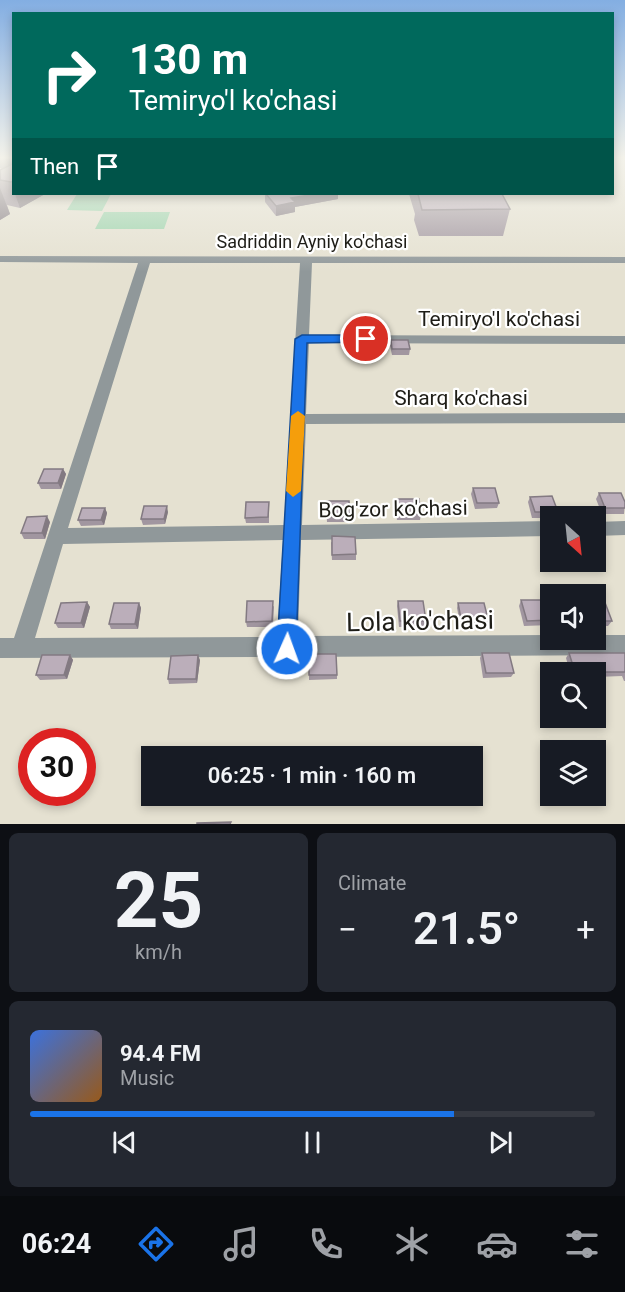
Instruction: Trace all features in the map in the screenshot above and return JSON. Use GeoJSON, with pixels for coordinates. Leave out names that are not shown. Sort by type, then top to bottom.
{"type":"FeatureCollection","features":[{"type":"Feature","properties":{"kind":"street","name":"Sadriddin Ayniy ko'chasi"},"geometry":{"type":"LineString","coordinates":[[0,259],[625,260]]}},
{"type":"Feature","properties":{"kind":"street"},"geometry":{"type":"LineString","coordinates":[[21,648],[145,260]]}},
{"type":"Feature","properties":{"kind":"street"},"geometry":{"type":"LineString","coordinates":[[287,649],[306,261]]}},
{"type":"Feature","properties":{"kind":"street","name":"Temiryo'l ko'chasi"},"geometry":{"type":"LineString","coordinates":[[302,339],[625,340]]}},
{"type":"Feature","properties":{"kind":"street","name":"Sharq ko'chasi"},"geometry":{"type":"LineString","coordinates":[[298,419],[625,418]]}},
{"type":"Feature","properties":{"kind":"street"},"geometry":{"type":"LineString","coordinates":[[606,529],[625,528]]}},
{"type":"Feature","properties":{"kind":"street","name":"Bog'zor ko'chasi"},"geometry":{"type":"LineString","coordinates":[[56,536],[540,529]]}},
{"type":"Feature","properties":{"kind":"street","name":"Lola ko'chasi"},"geometry":{"type":"LineString","coordinates":[[0,648],[287,649],[625,645]]}},
{"type":"Feature","properties":{"kind":"green space"},"geometry":{"type":"Polygon","coordinates":[[[76,195],[110,195],[102,211],[67,210],[76,195]]]}},
{"type":"Feature","properties":{"kind":"green space"},"geometry":{"type":"Polygon","coordinates":[[[104,212],[170,212],[164,229],[95,229],[104,212]]]}},
{"type":"Feature","properties":{"kind":"building"},"geometry":{"type":"Polygon","coordinates":[[[267,195],[306,195],[291,198],[295,202],[276,206],[267,195]]]}},
{"type":"Feature","properties":{"kind":"building"},"geometry":{"type":"Polygon","coordinates":[[[418,195],[503,195],[510,209],[422,210],[418,195]]]}},
{"type":"Feature","properties":{"kind":"building"},"geometry":{"type":"Polygon","coordinates":[[[391,340],[408,340],[410,349],[392,349],[391,340]]]}},
{"type":"Feature","properties":{"kind":"building"},"geometry":{"type":"Polygon","coordinates":[[[44,469],[63,469],[58,483],[38,483],[44,469]]]}},
{"type":"Feature","properties":{"kind":"building"},"geometry":{"type":"Polygon","coordinates":[[[473,488],[495,488],[499,503],[477,503],[473,488]]]}},
{"type":"Feature","properties":{"kind":"building"},"geometry":{"type":"Polygon","coordinates":[[[599,493],[621,493],[625,508],[606,508],[599,493]]]}},
{"type":"Feature","properties":{"kind":"building"},"geometry":{"type":"Polygon","coordinates":[[[552,496],[556,506],[540,506],[540,512],[535,512],[530,497],[552,496]]]}},
{"type":"Feature","properties":{"kind":"building"},"geometry":{"type":"Polygon","coordinates":[[[396,499],[419,499],[421,514],[398,514],[396,499]]]}},
{"type":"Feature","properties":{"kind":"building"},"geometry":{"type":"Polygon","coordinates":[[[326,501],[349,501],[350,516],[327,517],[326,501]]]}},
{"type":"Feature","properties":{"kind":"building"},"geometry":{"type":"Polygon","coordinates":[[[246,502],[269,502],[268,517],[245,518],[246,502]]]}},
{"type":"Feature","properties":{"kind":"building"},"geometry":{"type":"Polygon","coordinates":[[[144,506],[167,506],[164,519],[141,519],[144,506]]]}},
{"type":"Feature","properties":{"kind":"building"},"geometry":{"type":"Polygon","coordinates":[[[82,508],[105,508],[101,520],[78,520],[82,508]]]}},
{"type":"Feature","properties":{"kind":"building"},"geometry":{"type":"Polygon","coordinates":[[[47,516],[42,533],[21,533],[27,517],[47,516]]]}},
{"type":"Feature","properties":{"kind":"building"},"geometry":{"type":"Polygon","coordinates":[[[332,536],[355,537],[356,554],[332,555],[332,536]]]}},
{"type":"Feature","properties":{"kind":"building"},"geometry":{"type":"Polygon","coordinates":[[[521,600],[540,600],[540,620],[527,621],[521,600]]]}},
{"type":"Feature","properties":{"kind":"building"},"geometry":{"type":"Polygon","coordinates":[[[247,601],[273,601],[272,621],[246,622],[247,601]]]}},
{"type":"Feature","properties":{"kind":"building"},"geometry":{"type":"Polygon","coordinates":[[[398,601],[423,601],[426,621],[400,621],[398,601]]]}},
{"type":"Feature","properties":{"kind":"building"},"geometry":{"type":"Polygon","coordinates":[[[87,602],[81,623],[55,623],[61,603],[87,602]]]}},
{"type":"Feature","properties":{"kind":"building"},"geometry":{"type":"Polygon","coordinates":[[[114,603],[139,603],[135,624],[109,624],[114,603]]]}},
{"type":"Feature","properties":{"kind":"building"},"geometry":{"type":"Polygon","coordinates":[[[458,603],[484,603],[489,623],[462,624],[458,603]]]}},
{"type":"Feature","properties":{"kind":"building"},"geometry":{"type":"Polygon","coordinates":[[[606,605],[612,621],[606,621],[606,605]]]}},
{"type":"Feature","properties":{"kind":"building"},"geometry":{"type":"Polygon","coordinates":[[[482,653],[509,653],[514,673],[486,673],[482,653]]]}},
{"type":"Feature","properties":{"kind":"building"},"geometry":{"type":"Polygon","coordinates":[[[569,653],[625,653],[625,672],[606,672],[606,662],[572,662],[569,653]]]}},
{"type":"Feature","properties":{"kind":"building"},"geometry":{"type":"Polygon","coordinates":[[[309,654],[336,654],[337,675],[309,675],[309,654]]]}},
{"type":"Feature","properties":{"kind":"building"},"geometry":{"type":"Polygon","coordinates":[[[42,655],[70,655],[64,675],[36,675],[42,655]]]}},
{"type":"Feature","properties":{"kind":"building"},"geometry":{"type":"Polygon","coordinates":[[[198,655],[196,679],[168,679],[171,656],[198,655]]]}},
{"type":"Feature","properties":{"kind":"building"},"geometry":{"type":"Polygon","coordinates":[[[231,822],[230,824],[197,824],[197,823],[231,822]]]}},
{"type":"Feature","properties":{"kind":"slow traffic"},"geometry":{"type":"LineString","coordinates":[[293,491],[298,416]]}},
{"type":"Feature","properties":{"kind":"route"},"geometry":{"type":"LineString","coordinates":[[287,649],[302,339],[366,339]]}}]}
